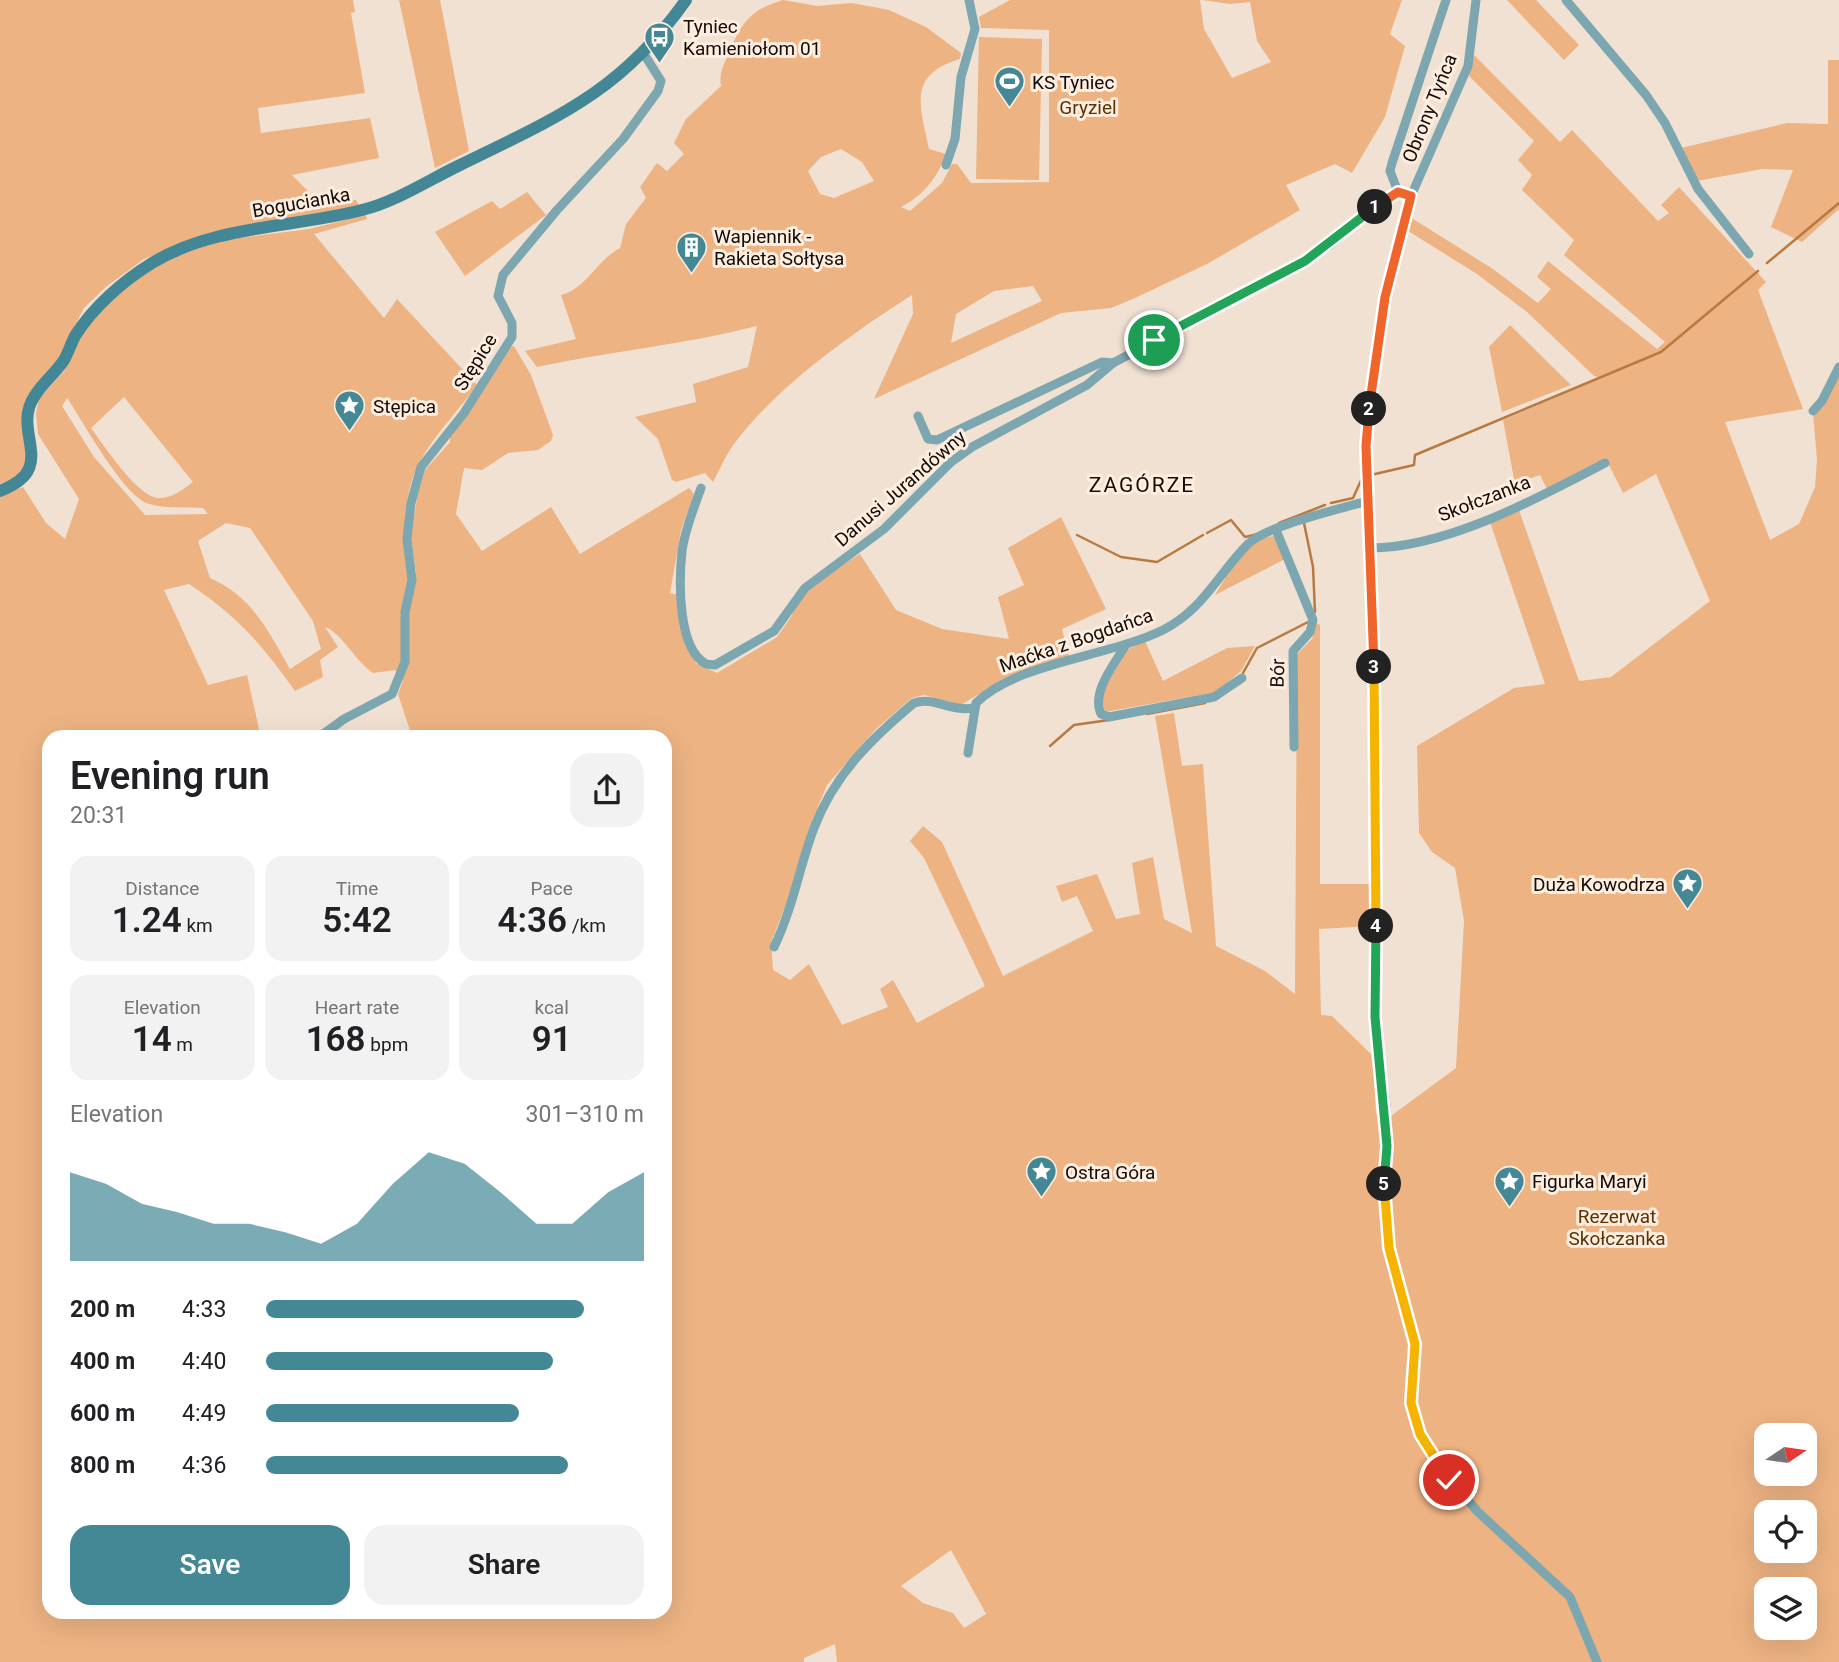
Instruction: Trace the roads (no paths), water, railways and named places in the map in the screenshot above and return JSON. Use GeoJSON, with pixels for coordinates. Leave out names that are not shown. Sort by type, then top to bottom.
{"type":"FeatureCollection","features":[{"type":"Feature","properties":{"kind":"street","name":"Bogucianka"},"geometry":{"type":"LineString","coordinates":[[0,491],[18,484],[28,473],[32,461],[29,416],[32,399],[65,359],[85,322],[124,283],[152,263],[187,246],[220,237],[363,210],[551,120],[590,97],[644,54],[686,0]]}},
{"type":"Feature","properties":{"kind":"street"},"geometry":{"type":"LineString","coordinates":[[946,165],[955,138],[963,69],[975,29],[969,0]]}},
{"type":"Feature","properties":{"kind":"street"},"geometry":{"type":"LineString","coordinates":[[1411,196],[1398,192],[1390,171],[1447,0]]}},
{"type":"Feature","properties":{"kind":"street","name":"Obrony Tyńca"},"geometry":{"type":"LineString","coordinates":[[1476,0],[1468,66],[1411,196],[1385,297],[1368,415],[1367,501],[1377,803],[1375,1017],[1386,1105],[1384,1189],[1388,1240],[1415,1344],[1411,1403],[1420,1434],[1449,1480],[1490,1525],[1570,1597],[1597,1662]]}},
{"type":"Feature","properties":{"kind":"street"},"geometry":{"type":"LineString","coordinates":[[1566,0],[1646,95],[1665,123],[1698,189],[1749,254]]}},
{"type":"Feature","properties":{"kind":"street","name":"Stępice"},"geometry":{"type":"LineString","coordinates":[[330,730],[344,719],[392,694],[405,662],[405,612],[412,580],[407,539],[411,503],[421,467],[464,413],[512,337],[512,323],[498,296],[503,275],[557,210],[623,139],[658,91],[660,81],[644,54]]}},
{"type":"Feature","properties":{"kind":"street","name":"Danusi Jurandówny"},"geometry":{"type":"LineString","coordinates":[[701,488],[682,551],[681,615],[695,654],[706,664],[715,665],[774,631],[804,588],[884,529],[972,447],[1087,385],[1113,363],[1305,261],[1398,192]]}},
{"type":"Feature","properties":{"kind":"street"},"geometry":{"type":"LineString","coordinates":[[918,416],[928,439],[937,440],[1102,362],[1113,363]]}},
{"type":"Feature","properties":{"kind":"street"},"geometry":{"type":"LineString","coordinates":[[1813,411],[1839,367]]}},
{"type":"Feature","properties":{"kind":"street","name":"Skołczanka"},"geometry":{"type":"LineString","coordinates":[[1370,548],[1410,544],[1460,529],[1547,493],[1605,463]]}},
{"type":"Feature","properties":{"kind":"street","name":"Maćka z Bogdańca"},"geometry":{"type":"LineString","coordinates":[[974,708],[986,693],[1011,679],[1125,646],[1184,617],[1209,594],[1250,541],[1367,501]]}},
{"type":"Feature","properties":{"kind":"street","name":"Bór"},"geometry":{"type":"LineString","coordinates":[[1276,530],[1313,620],[1310,632],[1293,651],[1294,747]]}},
{"type":"Feature","properties":{"kind":"street"},"geometry":{"type":"LineString","coordinates":[[1125,646],[1099,693],[1098,706],[1101,713],[1109,717],[1214,697],[1242,678]]}},
{"type":"Feature","properties":{"kind":"street"},"geometry":{"type":"LineString","coordinates":[[774,947],[796,895],[813,829],[849,763],[914,703],[922,700],[948,708],[974,708],[968,753]]}},
{"type":"Feature","properties":{"kind":"waterway"},"geometry":{"type":"LineString","coordinates":[[1767,263],[1839,203]]}},
{"type":"Feature","properties":{"kind":"waterway"},"geometry":{"type":"LineString","coordinates":[[1375,474],[1414,465],[1415,455],[1661,352],[1758,271]]}},
{"type":"Feature","properties":{"kind":"waterway"},"geometry":{"type":"LineString","coordinates":[[1331,503],[1353,498],[1363,476]]}},
{"type":"Feature","properties":{"kind":"waterway"},"geometry":{"type":"LineString","coordinates":[[1279,523],[1325,505]]}},
{"type":"Feature","properties":{"kind":"waterway"},"geometry":{"type":"LineString","coordinates":[[1207,533],[1231,520],[1245,537],[1258,534]]}},
{"type":"Feature","properties":{"kind":"waterway"},"geometry":{"type":"LineString","coordinates":[[1304,523],[1313,567],[1315,612]]}},
{"type":"Feature","properties":{"kind":"waterway"},"geometry":{"type":"LineString","coordinates":[[1077,535],[1121,557],[1157,562],[1203,535]]}},
{"type":"Feature","properties":{"kind":"waterway"},"geometry":{"type":"LineString","coordinates":[[1243,673],[1257,648],[1310,621]]}},
{"type":"Feature","properties":{"kind":"waterway"},"geometry":{"type":"LineString","coordinates":[[1147,714],[1205,703]]}},
{"type":"Feature","properties":{"kind":"waterway"},"geometry":{"type":"LineString","coordinates":[[1050,746],[1074,725],[1109,720]]}},
{"type":"Feature","properties":{"kind":"place","name":"Tyniec Kamieniołom 01"},"geometry":{"type":"Point","coordinates":[660,64]}},
{"type":"Feature","properties":{"kind":"place","name":"KS Tyniec"},"geometry":{"type":"Point","coordinates":[1009,109]}},
{"type":"Feature","properties":{"kind":"place","name":"Wapiennik - Rakieta Sołtysa"},"geometry":{"type":"Point","coordinates":[691,274]}},
{"type":"Feature","properties":{"kind":"place","name":"Stępica"},"geometry":{"type":"Point","coordinates":[350,433]}},
{"type":"Feature","properties":{"kind":"place","name":"Duża Kowodrza"},"geometry":{"type":"Point","coordinates":[1688,911]}},
{"type":"Feature","properties":{"kind":"place","name":"Ostra Góra"},"geometry":{"type":"Point","coordinates":[1042,1199]}},
{"type":"Feature","properties":{"kind":"place","name":"Figurka Maryi"},"geometry":{"type":"Point","coordinates":[1509,1208]}},
{"type":"Feature","properties":{"kind":"district","name":"ZAGÓRZE"},"geometry":{"type":"Point","coordinates":[1142,485]}},
{"type":"Feature","properties":{"kind":"park label","name":"Gryziel"},"geometry":{"type":"Point","coordinates":[1088,107]}},
{"type":"Feature","properties":{"kind":"park label","name":"Rezerwat Skołczanka"},"geometry":{"type":"Point","coordinates":[1617,1227]}}]}
